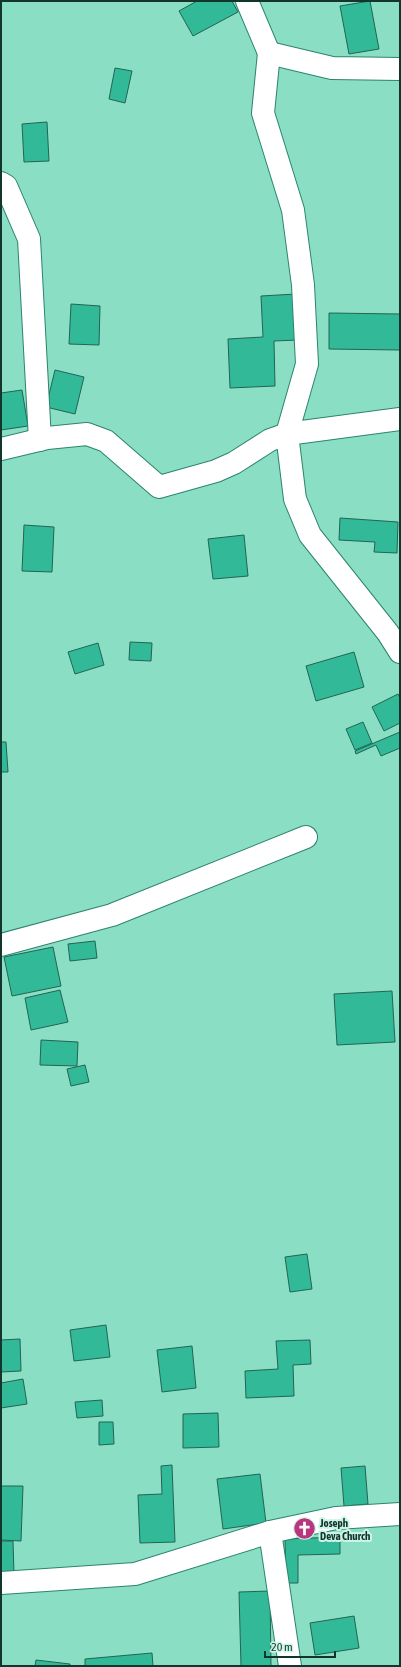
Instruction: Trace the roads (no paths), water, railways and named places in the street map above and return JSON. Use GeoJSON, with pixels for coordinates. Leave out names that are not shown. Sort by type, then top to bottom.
{"type":"FeatureCollection","features":[{"type":"Feature","properties":{"kind":"street"},"geometry":{"type":"LineString","coordinates":[[247,1],[269,52],[264,113],[293,210],[303,285],[307,364],[287,434],[295,499],[310,535],[388,633],[400,652]]}},
{"type":"Feature","properties":{"kind":"street"},"geometry":{"type":"LineString","coordinates":[[269,52],[332,68],[400,69]]}},
{"type":"Feature","properties":{"kind":"street"},"geometry":{"type":"LineString","coordinates":[[1,183],[6,186],[29,239],[40,440]]}},
{"type":"Feature","properties":{"kind":"street"},"geometry":{"type":"LineString","coordinates":[[1,449],[40,440],[87,434],[106,442],[159,487],[216,471],[234,463],[270,440],[287,434],[400,419]]}},
{"type":"Feature","properties":{"kind":"street"},"geometry":{"type":"LineString","coordinates":[[1,945],[112,915],[306,837]]}},
{"type":"Feature","properties":{"kind":"street"},"geometry":{"type":"LineString","coordinates":[[1,1583],[135,1574],[270,1532],[336,1518],[400,1514]]}},
{"type":"Feature","properties":{"kind":"street"},"geometry":{"type":"LineString","coordinates":[[270,1532],[290,1666]]}},
{"type":"Feature","properties":{"kind":"place","name":"Joseph Deva Church"},"geometry":{"type":"Point","coordinates":[304,1529]}}]}
